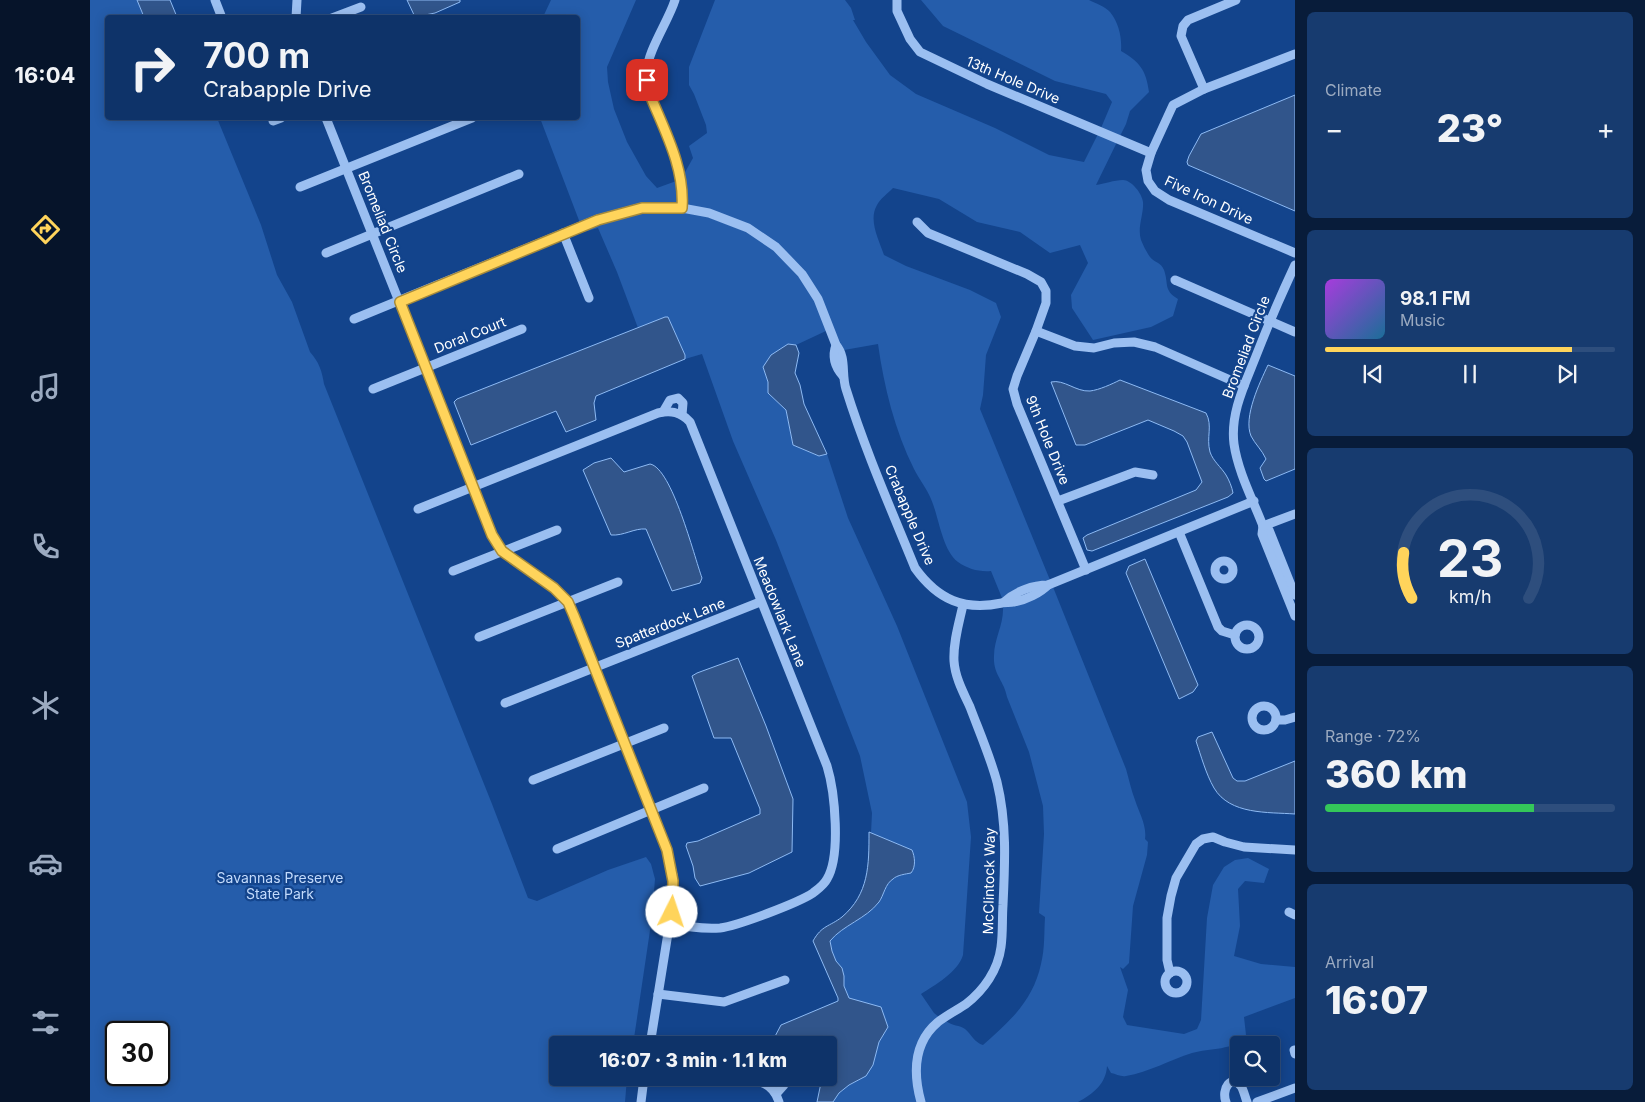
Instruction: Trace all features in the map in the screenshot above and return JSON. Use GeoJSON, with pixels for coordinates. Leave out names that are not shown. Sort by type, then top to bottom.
{"type":"FeatureCollection","features":[{"type":"Feature","properties":{"kind":"street"},"geometry":{"type":"LineString","coordinates":[[215,0],[221,15]]}},
{"type":"Feature","properties":{"kind":"street"},"geometry":{"type":"LineString","coordinates":[[296,15],[297,0]]}},
{"type":"Feature","properties":{"kind":"street"},"geometry":{"type":"LineString","coordinates":[[676,0],[653,50],[647,69],[648,90],[677,160],[682,178],[682,208]]}},
{"type":"Feature","properties":{"kind":"street","name":"13th Hole Drive"},"geometry":{"type":"LineString","coordinates":[[897,0],[897,11],[910,40],[920,52],[987,84],[1151,153]]}},
{"type":"Feature","properties":{"kind":"street"},"geometry":{"type":"LineString","coordinates":[[1204,89],[1182,36],[1182,26],[1188,20],[1236,0]]}},
{"type":"Feature","properties":{"kind":"street"},"geometry":{"type":"LineString","coordinates":[[340,15],[361,7]]}},
{"type":"Feature","properties":{"kind":"street","name":"Five Iron Drive"},"geometry":{"type":"LineString","coordinates":[[1295,54],[1204,89],[1174,105],[1151,153],[1146,170],[1148,181],[1155,191],[1169,200],[1295,253]]}},
{"type":"Feature","properties":{"kind":"street","name":"Bromeliad Circle"},"geometry":{"type":"LineString","coordinates":[[327,120],[492,535],[502,551],[554,588],[568,602],[667,850],[672,870],[674,893],[651,1036]]}},
{"type":"Feature","properties":{"kind":"street"},"geometry":{"type":"LineString","coordinates":[[300,187],[467,120]]}},
{"type":"Feature","properties":{"kind":"street"},"geometry":{"type":"LineString","coordinates":[[326,253],[519,174]]}},
{"type":"Feature","properties":{"kind":"street","name":"Crabapple Drive"},"geometry":{"type":"LineString","coordinates":[[354,319],[400,302],[598,220],[642,208],[682,208],[709,213],[748,228],[776,247],[802,274],[818,299],[836,345],[841,350],[844,368],[843,376],[857,423],[915,568],[926,583],[942,596],[963,605],[989,606],[1004,602],[1011,596],[1037,585],[1048,585],[1254,501]]}},
{"type":"Feature","properties":{"kind":"street","name":"9th Hole Drive"},"geometry":{"type":"LineString","coordinates":[[917,222],[928,233],[1027,274],[1041,282],[1046,291],[1046,303],[1013,389],[1017,404],[1086,570]]}},
{"type":"Feature","properties":{"kind":"street"},"geometry":{"type":"LineString","coordinates":[[564,234],[589,298]]}},
{"type":"Feature","properties":{"kind":"street","name":"Bromeliad Circle"},"geometry":{"type":"LineString","coordinates":[[1295,265],[1269,322],[1244,386],[1235,416],[1234,442],[1238,461],[1263,526],[1262,534],[1295,616]]}},
{"type":"Feature","properties":{"kind":"street"},"geometry":{"type":"LineString","coordinates":[[1175,280],[1295,332]]}},
{"type":"Feature","properties":{"kind":"street","name":"Doral Court"},"geometry":{"type":"LineString","coordinates":[[373,390],[522,328]]}},
{"type":"Feature","properties":{"kind":"street"},"geometry":{"type":"LineString","coordinates":[[1036,331],[1075,346],[1094,348],[1134,342],[1155,347],[1244,386]]}},
{"type":"Feature","properties":{"kind":"street","name":"Meadowlark Lane"},"geometry":{"type":"LineString","coordinates":[[663,412],[670,400],[678,398],[683,403],[682,415],[690,422],[694,430],[760,602],[831,778],[835,813],[833,863],[824,884],[813,892],[722,928],[702,928],[670,923]]}},
{"type":"Feature","properties":{"kind":"street"},"geometry":{"type":"LineString","coordinates":[[418,509],[663,412],[673,412],[682,415]]}},
{"type":"Feature","properties":{"kind":"street"},"geometry":{"type":"LineString","coordinates":[[1058,501],[1134,472],[1153,475]]}},
{"type":"Feature","properties":{"kind":"street"},"geometry":{"type":"LineString","coordinates":[[1263,526],[1295,514]]}},
{"type":"Feature","properties":{"kind":"street","name":"Bromeliad Circle"},"geometry":{"type":"LineString","coordinates":[[1263,526],[1269,530],[1295,596]]}},
{"type":"Feature","properties":{"kind":"street"},"geometry":{"type":"LineString","coordinates":[[453,571],[558,530]]}},
{"type":"Feature","properties":{"kind":"street"},"geometry":{"type":"LineString","coordinates":[[1179,532],[1218,627],[1222,631],[1235,635]]}},
{"type":"Feature","properties":{"kind":"street"},"geometry":{"type":"LineString","coordinates":[[1199,581],[1216,574]]}},
{"type":"Feature","properties":{"kind":"street"},"geometry":{"type":"LineString","coordinates":[[479,637],[618,582]]}},
{"type":"Feature","properties":{"kind":"street","name":"Spatterdock Lane"},"geometry":{"type":"LineString","coordinates":[[505,703],[760,602]]}},
{"type":"Feature","properties":{"kind":"street","name":"McClintock Way"},"geometry":{"type":"LineString","coordinates":[[920,1102],[915,1070],[916,1057],[924,1040],[936,1023],[966,1004],[984,987],[995,969],[1001,948],[1005,834],[996,780],[982,738],[958,680],[954,663],[954,649],[963,605]]}},
{"type":"Feature","properties":{"kind":"street"},"geometry":{"type":"LineString","coordinates":[[1276,720],[1285,720],[1295,716]]}},
{"type":"Feature","properties":{"kind":"street"},"geometry":{"type":"LineString","coordinates":[[533,780],[664,728]]}},
{"type":"Feature","properties":{"kind":"street"},"geometry":{"type":"LineString","coordinates":[[557,849],[704,788]]}},
{"type":"Feature","properties":{"kind":"street"},"geometry":{"type":"LineString","coordinates":[[1170,972],[1167,960],[1167,918],[1171,896],[1176,878],[1196,844],[1203,839],[1213,836],[1225,842],[1244,847],[1295,850]]}},
{"type":"Feature","properties":{"kind":"street"},"geometry":{"type":"LineString","coordinates":[[658,994],[724,1002],[786,980]]}},
{"type":"Feature","properties":{"kind":"street"},"geometry":{"type":"LineString","coordinates":[[1226,1102],[1224,1089],[1226,1085],[1237,1083],[1242,1088],[1247,1102]]}},
{"type":"Feature","properties":{"kind":"street"},"geometry":{"type":"LineString","coordinates":[[641,1102],[643,1086]]}},
{"type":"Feature","properties":{"kind":"street"},"geometry":{"type":"LineString","coordinates":[[770,1086],[778,1098]]}},
{"type":"Feature","properties":{"kind":"street"},"geometry":{"type":"LineString","coordinates":[[778,1098],[784,1086]]}},
{"type":"Feature","properties":{"kind":"street"},"geometry":{"type":"LineString","coordinates":[[1257,1102],[1295,1088]]}},
{"type":"Feature","properties":{"kind":"green space","name":"Savannas Preserve State Park"},"geometry":{"type":"Polygon","coordinates":[[[90,0],[137,0],[143,15],[105,15],[105,120],[218,120],[261,225],[277,275],[292,302],[310,352],[320,367],[324,384],[528,898],[537,901],[608,870],[646,857],[651,864],[655,879],[652,917],[634,1036],[549,1036],[549,1086],[626,1086],[625,1102],[90,1102],[90,0]]]}},
{"type":"Feature","properties":{"kind":"green space"},"geometry":{"type":"Polygon","coordinates":[[[551,0],[636,0],[607,67],[608,82],[614,109],[627,142],[646,176],[657,188],[679,180],[679,204],[580,223],[541,120],[580,120],[580,15],[544,15],[551,0]]]}},
{"type":"Feature","properties":{"kind":"green space"},"geometry":{"type":"Polygon","coordinates":[[[715,0],[845,0],[851,8],[855,20],[853,20],[866,42],[890,75],[916,94],[995,128],[1049,155],[1084,162],[1098,134],[1117,142],[1096,185],[1123,180],[1129,182],[1138,191],[1143,202],[1140,230],[1141,240],[1150,257],[1163,267],[1168,290],[1178,299],[1173,316],[1151,327],[1093,340],[1072,308],[1071,295],[1088,263],[1080,245],[1050,253],[1020,232],[977,222],[939,199],[893,188],[877,205],[874,217],[875,230],[884,255],[906,266],[970,290],[996,303],[1001,317],[986,355],[980,409],[1050,580],[1036,582],[1010,592],[1002,598],[991,571],[970,568],[953,557],[948,550],[931,499],[914,469],[901,439],[883,376],[878,344],[844,350],[839,343],[821,297],[778,245],[686,205],[687,192],[684,174],[693,158],[689,146],[707,133],[706,125],[689,85],[689,67],[715,0]]]}},
{"type":"Feature","properties":{"kind":"green space"},"geometry":{"type":"Polygon","coordinates":[[[921,0],[1089,0],[1106,8],[1113,16],[1119,31],[1121,51],[1141,67],[1149,92],[1130,111],[1120,136],[1101,128],[1112,102],[1106,94],[1055,81],[943,26],[921,0]]]}},
{"type":"Feature","properties":{"kind":"green space"},"geometry":{"type":"Polygon","coordinates":[[[642,211],[682,211],[708,217],[747,232],[774,250],[799,277],[815,300],[828,330],[796,345],[788,344],[763,367],[768,382],[768,393],[786,410],[793,445],[818,456],[827,454],[848,518],[897,626],[967,802],[971,837],[963,955],[951,972],[921,994],[939,1017],[921,1037],[915,1052],[913,1077],[917,1102],[833,1102],[839,1093],[861,1079],[873,1065],[879,1042],[888,1027],[849,998],[844,986],[842,968],[836,961],[830,941],[835,935],[874,908],[890,881],[911,873],[914,856],[912,850],[871,833],[872,813],[860,756],[776,540],[733,441],[702,354],[685,359],[685,355],[668,317],[638,328],[598,228],[584,232],[583,230],[599,223],[642,211]]]}},
{"type":"Feature","properties":{"kind":"green space"},"geometry":{"type":"Polygon","coordinates":[[[1053,587],[1126,769],[1144,824],[1145,839],[1148,842],[1147,855],[1133,906],[1129,963],[1123,969],[1120,967],[1128,990],[1123,1017],[1127,1025],[1184,1034],[1197,1029],[1201,1020],[1207,918],[1213,885],[1224,867],[1235,860],[1248,858],[1269,869],[1264,883],[1245,881],[1238,889],[1240,926],[1234,956],[1261,964],[1295,967],[1295,998],[1244,1017],[1246,1035],[1230,1036],[1230,1046],[1192,1053],[1143,1072],[1126,1076],[1111,1073],[1107,1066],[1104,1078],[1098,1088],[1078,1102],[924,1102],[920,1079],[921,1057],[930,1038],[946,1021],[965,1029],[975,1040],[983,1045],[1011,1019],[1026,1000],[1037,977],[1044,946],[1045,917],[1039,913],[1044,834],[1043,806],[1029,752],[994,663],[1003,606],[1053,587]]]}},
{"type":"Feature","properties":{"kind":"shaded area"},"geometry":{"type":"Polygon","coordinates":[[[137,0],[170,0],[176,15],[143,15],[137,0]]]}},
{"type":"Feature","properties":{"kind":"shaded area"},"geometry":{"type":"Polygon","coordinates":[[[407,0],[460,0],[460,2],[435,13],[414,15],[407,0]]]}},
{"type":"Feature","properties":{"kind":"shaded area"},"geometry":{"type":"Polygon","coordinates":[[[1295,95],[1295,211],[1188,165],[1189,156],[1201,134],[1295,95]]]}},
{"type":"Feature","properties":{"kind":"shaded area"},"geometry":{"type":"Polygon","coordinates":[[[668,317],[685,355],[685,359],[596,396],[594,403],[596,420],[566,432],[556,411],[471,445],[454,402],[457,399],[668,317]]]}},
{"type":"Feature","properties":{"kind":"shaded area"},"geometry":{"type":"Polygon","coordinates":[[[788,344],[796,345],[799,353],[795,373],[804,404],[827,454],[819,456],[793,445],[786,410],[768,393],[768,382],[763,367],[771,355],[788,344]]]}},
{"type":"Feature","properties":{"kind":"shaded area"},"geometry":{"type":"Polygon","coordinates":[[[1268,365],[1295,376],[1295,469],[1266,481],[1260,468],[1266,459],[1251,436],[1249,419],[1254,400],[1268,365]]]}},
{"type":"Feature","properties":{"kind":"shaded area"},"geometry":{"type":"Polygon","coordinates":[[[1120,380],[1206,413],[1209,422],[1210,452],[1227,477],[1233,493],[1228,497],[1092,551],[1087,550],[1083,538],[1087,535],[1196,490],[1202,482],[1183,436],[1148,420],[1085,445],[1076,445],[1051,382],[1061,382],[1080,390],[1090,391],[1120,380]]]}},
{"type":"Feature","properties":{"kind":"shaded area"},"geometry":{"type":"Polygon","coordinates":[[[611,458],[624,472],[650,464],[658,469],[666,480],[688,533],[702,578],[700,583],[672,591],[646,529],[611,535],[583,470],[594,463],[611,458]]]}},
{"type":"Feature","properties":{"kind":"shaded area"},"geometry":{"type":"Polygon","coordinates":[[[1145,559],[1198,685],[1193,692],[1179,699],[1126,573],[1129,566],[1145,559]]]}},
{"type":"Feature","properties":{"kind":"shaded area"},"geometry":{"type":"Polygon","coordinates":[[[738,658],[793,799],[792,852],[749,873],[700,886],[695,878],[686,846],[687,843],[698,841],[760,814],[760,809],[731,738],[714,738],[692,676],[738,658]]]}},
{"type":"Feature","properties":{"kind":"shaded area"},"geometry":{"type":"Polygon","coordinates":[[[1212,732],[1233,778],[1237,781],[1245,781],[1295,761],[1295,814],[1262,812],[1240,808],[1221,797],[1209,777],[1196,741],[1198,737],[1212,732]]]}},
{"type":"Feature","properties":{"kind":"shaded area"},"geometry":{"type":"Polygon","coordinates":[[[869,832],[912,850],[914,868],[911,873],[890,881],[874,908],[835,935],[830,941],[836,961],[842,968],[844,986],[849,998],[881,1007],[888,1027],[879,1042],[873,1065],[866,1076],[849,1085],[839,1093],[833,1102],[817,1102],[820,1086],[837,1086],[837,1036],[775,1036],[781,1025],[838,1001],[813,941],[823,929],[842,917],[858,899],[866,878],[869,856],[869,832]]]}},
{"type":"Feature","properties":{"kind":"route"},"geometry":{"type":"LineString","coordinates":[[647,80],[648,90],[677,160],[682,178],[682,208],[642,208],[598,220],[400,302],[492,535],[502,551],[554,588],[568,602],[667,850],[673,881],[672,912]]}}]}
